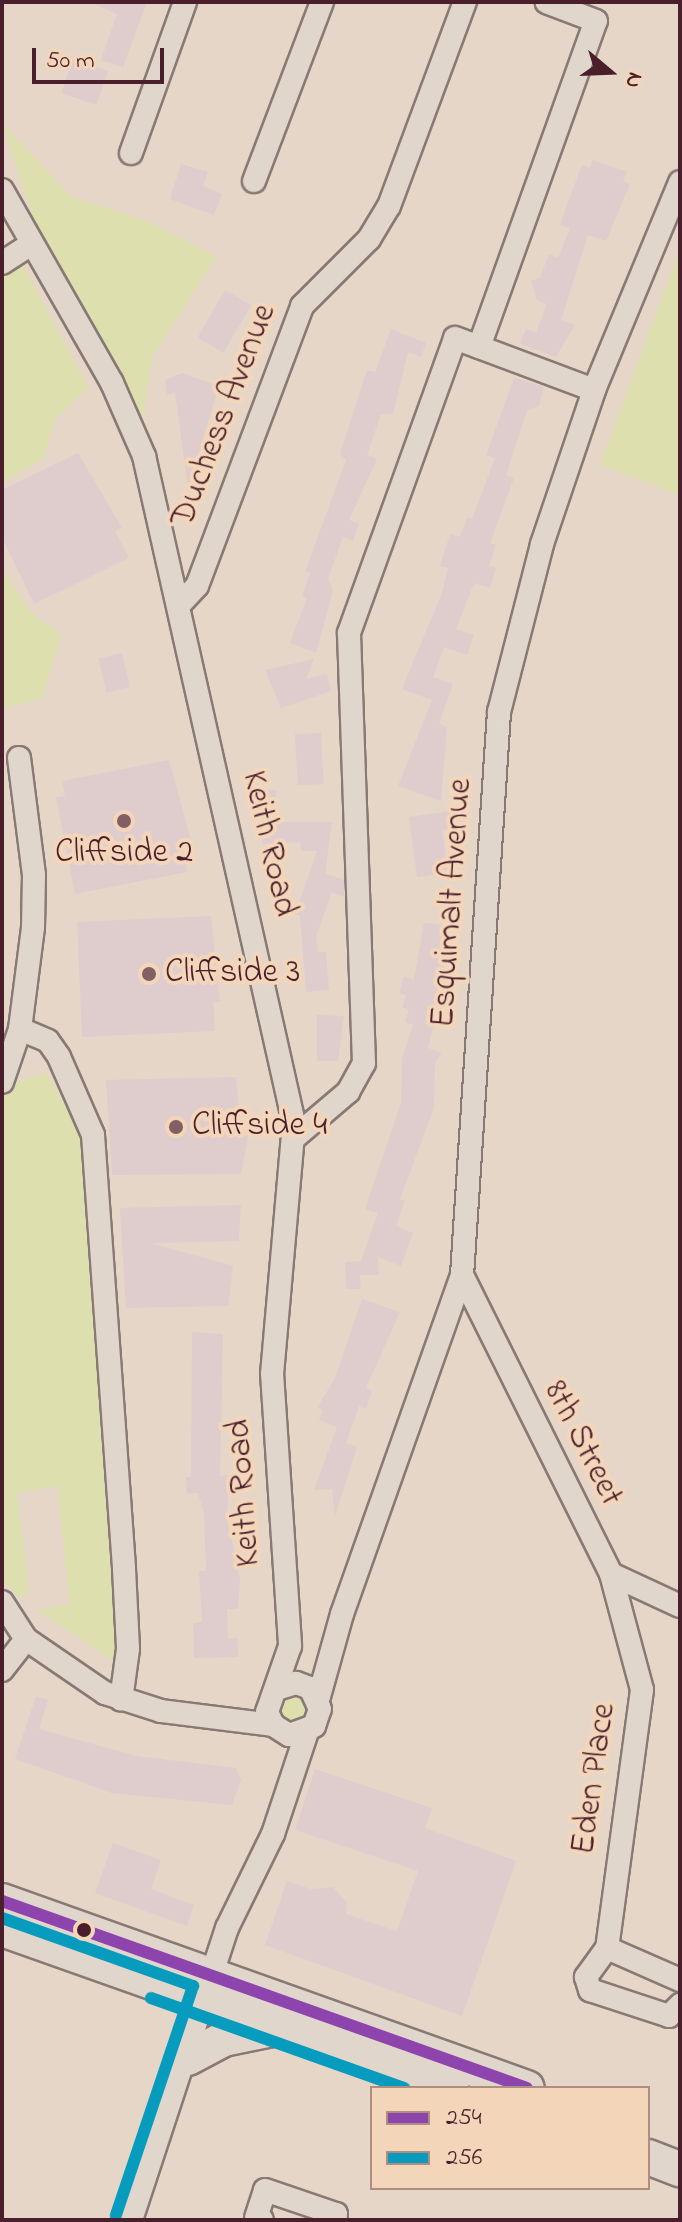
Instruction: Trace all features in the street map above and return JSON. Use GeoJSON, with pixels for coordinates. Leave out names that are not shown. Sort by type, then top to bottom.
{"type":"FeatureCollection","features":[{"type":"Feature","properties":{"kind":"highway"},"geometry":{"type":"LineString","coordinates":[[2,1901],[210,1988],[282,2027],[446,2086]]}},
{"type":"Feature","properties":{"kind":"highway"},"geometry":{"type":"LineString","coordinates":[[2,1929],[210,1988],[521,2086]]}},
{"type":"Feature","properties":{"kind":"highway"},"geometry":{"type":"LineString","coordinates":[[188,2058],[223,2039],[282,2027]]}},
{"type":"Feature","properties":{"kind":"highway"},"geometry":{"type":"LineString","coordinates":[[650,2134],[680,2145]]}},
{"type":"Feature","properties":{"kind":"highway"},"geometry":{"type":"LineString","coordinates":[[650,2158],[680,2169]]}},
{"type":"Feature","properties":{"kind":"street"},"geometry":{"type":"LineString","coordinates":[[131,153],[185,2]]}},
{"type":"Feature","properties":{"kind":"street"},"geometry":{"type":"LineString","coordinates":[[254,181],[322,2]]}},
{"type":"Feature","properties":{"kind":"street","name":"Duchess Avenue"},"geometry":{"type":"LineString","coordinates":[[180,604],[197,586],[302,306],[369,239],[389,206],[465,2]]}},
{"type":"Feature","properties":{"kind":"street"},"geometry":{"type":"LineString","coordinates":[[479,347],[596,21],[546,2]]}},
{"type":"Feature","properties":{"kind":"street","name":"Esquimalt Avenue"},"geometry":{"type":"LineString","coordinates":[[307,1732],[318,1718],[309,1690],[334,1636],[462,1275],[499,712],[542,544],[594,390],[680,182]]}},
{"type":"Feature","properties":{"kind":"street","name":"Keith Road"},"geometry":{"type":"LineString","coordinates":[[2,190],[133,427],[180,604],[295,1137],[272,1373],[290,1646],[309,1690]]}},
{"type":"Feature","properties":{"kind":"street"},"geometry":{"type":"LineString","coordinates":[[2,263],[30,245]]}},
{"type":"Feature","properties":{"kind":"street"},"geometry":{"type":"LineString","coordinates":[[295,1137],[348,1092],[364,1063],[367,1034],[349,633],[455,338],[594,390]]}},
{"type":"Feature","properties":{"kind":"street"},"geometry":{"type":"LineString","coordinates":[[2,1082],[20,1029],[34,875],[19,758]]}},
{"type":"Feature","properties":{"kind":"street"},"geometry":{"type":"LineString","coordinates":[[20,1029],[48,1041],[59,1057],[93,1135],[128,1649],[121,1700]]}},
{"type":"Feature","properties":{"kind":"street","name":"8th Street"},"geometry":{"type":"LineString","coordinates":[[462,1275],[611,1574]]}},
{"type":"Feature","properties":{"kind":"street"},"geometry":{"type":"LineString","coordinates":[[611,1574],[680,1606]]}},
{"type":"Feature","properties":{"kind":"street","name":"Eden Place"},"geometry":{"type":"LineString","coordinates":[[607,1948],[642,1690],[611,1574]]}},
{"type":"Feature","properties":{"kind":"street"},"geometry":{"type":"LineString","coordinates":[[2,1602],[26,1639],[82,1681],[121,1700],[307,1732],[273,1834],[260,1853]]}},
{"type":"Feature","properties":{"kind":"street"},"geometry":{"type":"LineString","coordinates":[[2,1670],[26,1639]]}},
{"type":"Feature","properties":{"kind":"street","name":"Keith Road"},"geometry":{"type":"LineString","coordinates":[[273,1694],[290,1646]]}},
{"type":"Feature","properties":{"kind":"street"},"geometry":{"type":"LineString","coordinates":[[178,1712],[309,1690]]}},
{"type":"Feature","properties":{"kind":"street"},"geometry":{"type":"LineString","coordinates":[[131,2220],[210,1988],[260,1853],[282,1760],[273,1694]]}},
{"type":"Feature","properties":{"kind":"street"},"geometry":{"type":"LineString","coordinates":[[680,1980],[607,1948],[586,1977],[590,1990],[669,2016],[680,2005]]}},
{"type":"Feature","properties":{"kind":"street"},"geometry":{"type":"LineString","coordinates":[[262,2220],[256,2218],[265,2190],[336,2214],[334,2220]]}},
{"type":"Feature","properties":{"kind":"green space"},"geometry":{"type":"Polygon","coordinates":[[[2,123],[72,197],[150,222],[216,257],[152,357],[144,417],[42,245],[2,123]]]}},
{"type":"Feature","properties":{"kind":"green space"},"geometry":{"type":"Polygon","coordinates":[[[680,249],[680,495],[600,465],[680,249]]]}},
{"type":"Feature","properties":{"kind":"green space"},"geometry":{"type":"Polygon","coordinates":[[[21,261],[88,387],[55,419],[44,458],[2,482],[2,273],[21,261]]]}},
{"type":"Feature","properties":{"kind":"green space"},"geometry":{"type":"Polygon","coordinates":[[[2,570],[31,613],[61,634],[42,698],[2,709],[2,570]]]}},
{"type":"Feature","properties":{"kind":"green space"},"geometry":{"type":"Polygon","coordinates":[[[46,1073],[81,1135],[117,1663],[37,1610],[70,1604],[57,1486],[17,1493],[29,1589],[21,1599],[2,1579],[2,1105],[10,1085],[46,1073]]]}},
{"type":"Feature","properties":{"kind":"green space"},"geometry":{"type":"Polygon","coordinates":[[[299,1687],[316,1711],[290,1732],[270,1705],[299,1687]]]}},
{"type":"Feature","properties":{"kind":"building"},"geometry":{"type":"Polygon","coordinates":[[[90,2],[147,2],[123,67],[101,60],[117,14],[90,2]]]}},
{"type":"Feature","properties":{"kind":"building"},"geometry":{"type":"Polygon","coordinates":[[[73,59],[108,71],[96,105],[61,93],[73,59]]]}},
{"type":"Feature","properties":{"kind":"building"},"geometry":{"type":"Polygon","coordinates":[[[593,160],[627,172],[623,181],[630,184],[606,241],[588,235],[561,320],[575,325],[556,357],[520,344],[526,329],[536,333],[547,304],[537,300],[531,281],[540,278],[549,254],[558,258],[570,228],[560,225],[568,202],[582,165],[590,168],[593,160]]]}},
{"type":"Feature","properties":{"kind":"building"},"geometry":{"type":"Polygon","coordinates":[[[181,164],[208,172],[203,186],[222,194],[214,215],[170,199],[181,164]]]}},
{"type":"Feature","properties":{"kind":"building"},"geometry":{"type":"Polygon","coordinates":[[[225,290],[251,305],[223,353],[198,338],[225,290]]]}},
{"type":"Feature","properties":{"kind":"building"},"geometry":{"type":"Polygon","coordinates":[[[391,329],[426,343],[421,357],[408,352],[393,414],[381,414],[367,455],[377,459],[349,520],[359,524],[353,541],[343,537],[328,579],[333,591],[316,653],[290,643],[307,598],[302,596],[310,573],[305,572],[346,460],[340,454],[367,370],[375,372],[391,329]]]}},
{"type":"Feature","properties":{"kind":"building"},"geometry":{"type":"Polygon","coordinates":[[[182,373],[219,386],[188,488],[175,392],[167,395],[165,380],[182,373]]]}},
{"type":"Feature","properties":{"kind":"building"},"geometry":{"type":"Polygon","coordinates":[[[514,378],[544,387],[539,406],[527,410],[506,475],[514,478],[490,543],[496,545],[489,566],[496,568],[490,588],[474,583],[456,629],[474,635],[467,655],[444,647],[433,677],[453,684],[439,724],[447,727],[441,801],[398,786],[432,700],[402,689],[442,593],[448,568],[440,566],[450,534],[460,537],[467,518],[472,519],[495,458],[486,455],[514,378]]]}},
{"type":"Feature","properties":{"kind":"building"},"geometry":{"type":"Polygon","coordinates":[[[78,453],[122,528],[115,531],[129,558],[34,604],[2,537],[2,490],[78,453]]]}},
{"type":"Feature","properties":{"kind":"building"},"geometry":{"type":"Polygon","coordinates":[[[122,653],[130,687],[106,693],[99,658],[122,653]]]}},
{"type":"Feature","properties":{"kind":"building"},"geometry":{"type":"Polygon","coordinates":[[[314,659],[306,679],[327,674],[331,691],[281,708],[265,670],[314,659]]]}},
{"type":"Feature","properties":{"kind":"building"},"geometry":{"type":"Polygon","coordinates":[[[321,733],[324,784],[298,785],[295,734],[321,733]]]}},
{"type":"Feature","properties":{"kind":"building","name":"Cliffside 2"},"geometry":{"type":"Polygon","coordinates":[[[169,760],[192,844],[182,846],[187,872],[75,894],[56,797],[65,796],[62,781],[169,760]]]}},
{"type":"Feature","properties":{"kind":"building"},"geometry":{"type":"Polygon","coordinates":[[[260,790],[276,790],[277,822],[332,822],[325,873],[344,880],[344,897],[332,892],[316,936],[318,952],[326,952],[329,990],[306,992],[300,916],[295,914],[317,851],[301,851],[300,842],[263,844],[260,790]]]}},
{"type":"Feature","properties":{"kind":"building"},"geometry":{"type":"Polygon","coordinates":[[[452,811],[455,828],[442,830],[448,873],[417,877],[409,817],[452,811]]]}},
{"type":"Feature","properties":{"kind":"building","name":"Cliffside 3"},"geometry":{"type":"Polygon","coordinates":[[[211,916],[220,1002],[213,1002],[215,1031],[82,1037],[77,922],[211,916]]]}},
{"type":"Feature","properties":{"kind":"building"},"geometry":{"type":"Polygon","coordinates":[[[424,923],[444,925],[442,990],[428,1048],[442,1053],[435,1062],[434,1108],[400,1199],[405,1200],[396,1226],[413,1233],[401,1266],[378,1257],[379,1275],[360,1275],[361,1289],[346,1289],[345,1262],[361,1261],[378,1213],[365,1209],[401,1103],[402,1058],[413,1025],[405,1022],[409,1010],[402,1007],[406,995],[399,993],[404,976],[414,980],[424,923]]]}},
{"type":"Feature","properties":{"kind":"building"},"geometry":{"type":"Polygon","coordinates":[[[317,1015],[344,1016],[338,1061],[317,1061],[317,1015]]]}},
{"type":"Feature","properties":{"kind":"building","name":"Cliffside 4"},"geometry":{"type":"Polygon","coordinates":[[[236,1077],[241,1135],[248,1136],[241,1174],[112,1175],[106,1080],[236,1077]]]}},
{"type":"Feature","properties":{"kind":"building"},"geometry":{"type":"Polygon","coordinates":[[[241,1205],[239,1241],[151,1243],[233,1266],[228,1306],[126,1308],[120,1208],[241,1205]]]}},
{"type":"Feature","properties":{"kind":"building"},"geometry":{"type":"Polygon","coordinates":[[[362,1299],[400,1312],[366,1388],[372,1391],[366,1409],[359,1406],[346,1443],[357,1447],[335,1516],[332,1489],[314,1490],[337,1427],[319,1420],[323,1410],[317,1408],[335,1378],[362,1299]]]}},
{"type":"Feature","properties":{"kind":"building"},"geometry":{"type":"Polygon","coordinates":[[[192,1332],[223,1334],[220,1476],[229,1475],[227,1519],[240,1578],[238,1609],[227,1609],[228,1639],[237,1638],[238,1657],[194,1658],[193,1623],[202,1622],[199,1571],[206,1571],[204,1513],[198,1493],[187,1494],[186,1477],[191,1477],[192,1332]]]}},
{"type":"Feature","properties":{"kind":"building"},"geometry":{"type":"Polygon","coordinates":[[[36,1696],[48,1700],[39,1729],[136,1756],[236,1768],[241,1780],[232,1805],[112,1793],[15,1759],[36,1696]]]}},
{"type":"Feature","properties":{"kind":"building"},"geometry":{"type":"Polygon","coordinates":[[[315,1769],[432,1808],[425,1828],[516,1861],[462,2016],[265,1945],[287,1881],[311,1889],[333,1887],[347,1903],[346,1914],[397,1931],[418,1871],[295,1830],[315,1769]]]}},
{"type":"Feature","properties":{"kind":"building"},"geometry":{"type":"Polygon","coordinates":[[[113,1843],[161,1860],[151,1889],[194,1905],[187,1926],[95,1893],[113,1843]]]}},
{"type":"Feature","properties":{"kind":"transit line","name":"254"},"geometry":{"type":"LineString","coordinates":[[2,1901],[521,2086]]}},
{"type":"Feature","properties":{"kind":"transit line","name":"256"},"geometry":{"type":"LineString","coordinates":[[2,1918],[193,1986],[116,2215]]}},
{"type":"Feature","properties":{"kind":"transit line","name":"256"},"geometry":{"type":"LineString","coordinates":[[151,1998],[398,2086]]}},
{"type":"Feature","properties":{"kind":"place","name":"Cliffside 2"},"geometry":{"type":"Point","coordinates":[124,821]}},
{"type":"Feature","properties":{"kind":"place","name":"Cliffside 3"},"geometry":{"type":"Point","coordinates":[149,974]}},
{"type":"Feature","properties":{"kind":"place","name":"Cliffside 4"},"geometry":{"type":"Point","coordinates":[176,1127]}}]}
